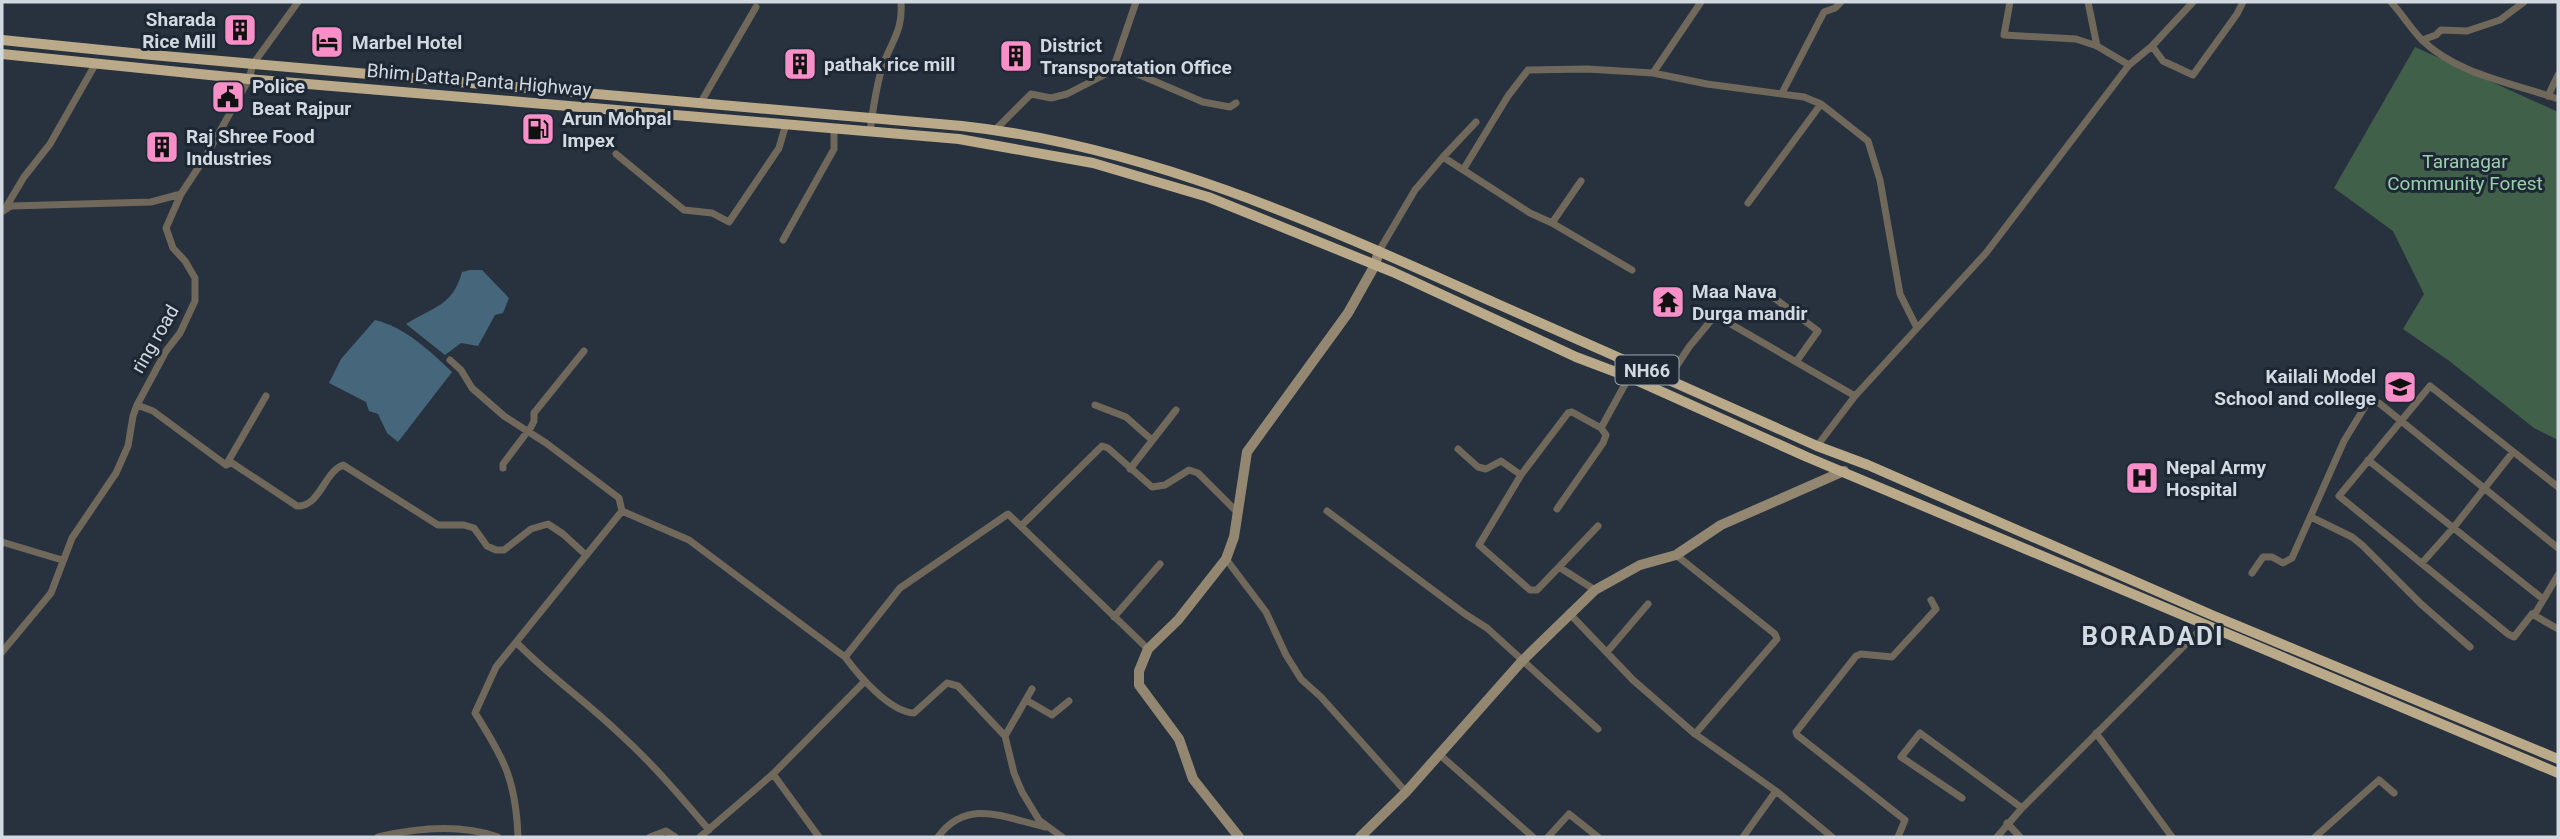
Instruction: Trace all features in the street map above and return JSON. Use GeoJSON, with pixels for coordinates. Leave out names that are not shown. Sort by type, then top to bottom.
{"type":"FeatureCollection","features":[{"type":"Feature","properties":{"kind":"highway","name":"Bhim Datta Panta Highway"},"geometry":{"type":"LineString","coordinates":[[2,40],[701,102]]}},
{"type":"Feature","properties":{"kind":"highway","name":"Bhim Datta Panta Highway"},"geometry":{"type":"LineString","coordinates":[[2,54],[249,79],[786,124]]}},
{"type":"Feature","properties":{"kind":"highway","name":"NH66"},"geometry":{"type":"LineString","coordinates":[[701,102],[995,130],[1096,149],[1189,177],[1379,251],[1817,446],[1868,465],[2214,616],[2558,759]]}},
{"type":"Feature","properties":{"kind":"highway","name":"NH66"},"geometry":{"type":"LineString","coordinates":[[786,124],[979,142],[1093,163],[1208,197],[1375,265],[1576,357],[1629,377],[1807,457],[2558,773]]}},
{"type":"Feature","properties":{"kind":"main road"},"geometry":{"type":"LineString","coordinates":[[1239,837],[1193,779],[1179,739],[1139,685],[1139,671],[1148,649],[1178,620],[1226,558],[1238,513],[1247,452],[1348,313],[1375,265],[1379,251]]}},
{"type":"Feature","properties":{"kind":"main road"},"geometry":{"type":"LineString","coordinates":[[1360,837],[1405,792],[1522,661],[1595,590],[1640,565],[1676,555],[1721,526],[1844,471]]}},
{"type":"Feature","properties":{"kind":"street"},"geometry":{"type":"LineString","coordinates":[[253,64],[298,2]]}},
{"type":"Feature","properties":{"kind":"street"},"geometry":{"type":"LineString","coordinates":[[870,131],[883,66],[895,41],[902,16],[901,2]]}},
{"type":"Feature","properties":{"kind":"street"},"geometry":{"type":"LineString","coordinates":[[995,130],[1031,94],[1051,98],[1067,94],[1104,75],[1114,66],[1136,2]]}},
{"type":"Feature","properties":{"kind":"street"},"geometry":{"type":"LineString","coordinates":[[1653,73],[1701,2]]}},
{"type":"Feature","properties":{"kind":"street"},"geometry":{"type":"LineString","coordinates":[[1782,93],[1824,12],[1835,8],[1841,2]]}},
{"type":"Feature","properties":{"kind":"street"},"geometry":{"type":"LineString","coordinates":[[2010,2],[2004,35],[2076,39],[2097,46],[2129,65]]}},
{"type":"Feature","properties":{"kind":"street"},"geometry":{"type":"LineString","coordinates":[[2088,2],[2097,46]]}},
{"type":"Feature","properties":{"kind":"street"},"geometry":{"type":"LineString","coordinates":[[2180,2],[2187,10]]}},
{"type":"Feature","properties":{"kind":"street"},"geometry":{"type":"LineString","coordinates":[[1817,446],[1855,396],[1986,253],[2129,65],[2152,46],[2193,2]]}},
{"type":"Feature","properties":{"kind":"street"},"geometry":{"type":"LineString","coordinates":[[2152,46],[2163,61],[2193,75],[2243,2]]}},
{"type":"Feature","properties":{"kind":"street"},"geometry":{"type":"LineString","coordinates":[[2391,2],[2422,40],[2446,58],[2492,79],[2558,99]]}},
{"type":"Feature","properties":{"kind":"street"},"geometry":{"type":"LineString","coordinates":[[2422,40],[2441,30],[2467,31],[2500,20],[2524,2]]}},
{"type":"Feature","properties":{"kind":"street"},"geometry":{"type":"LineString","coordinates":[[701,102],[756,7]]}},
{"type":"Feature","properties":{"kind":"street"},"geometry":{"type":"LineString","coordinates":[[2,212],[24,177],[50,144],[96,63]]}},
{"type":"Feature","properties":{"kind":"street","name":"ring road"},"geometry":{"type":"LineString","coordinates":[[2,652],[51,593],[72,538],[116,473],[128,446],[137,405],[161,360],[180,333],[195,301],[195,278],[173,248],[166,228],[181,194],[206,156],[249,79],[253,64]]}},
{"type":"Feature","properties":{"kind":"street"},"geometry":{"type":"LineString","coordinates":[[1114,66],[1203,102],[1230,107],[1236,103]]}},
{"type":"Feature","properties":{"kind":"street"},"geometry":{"type":"LineString","coordinates":[[1463,170],[1508,96],[1528,70],[1587,69],[1653,73],[1707,84],[1804,97],[1821,104],[1868,141],[1880,180],[1900,295],[1917,328]]}},
{"type":"Feature","properties":{"kind":"street"},"geometry":{"type":"LineString","coordinates":[[2548,96],[2558,75]]}},
{"type":"Feature","properties":{"kind":"street"},"geometry":{"type":"LineString","coordinates":[[1748,203],[1821,104]]}},
{"type":"Feature","properties":{"kind":"street"},"geometry":{"type":"LineString","coordinates":[[1379,251],[1415,190],[1476,122]]}},
{"type":"Feature","properties":{"kind":"street"},"geometry":{"type":"LineString","coordinates":[[616,154],[684,210],[712,213],[729,222],[779,148],[786,124]]}},
{"type":"Feature","properties":{"kind":"street"},"geometry":{"type":"LineString","coordinates":[[783,240],[834,149],[834,128]]}},
{"type":"Feature","properties":{"kind":"street"},"geometry":{"type":"LineString","coordinates":[[1443,157],[1530,213],[1632,270]]}},
{"type":"Feature","properties":{"kind":"street"},"geometry":{"type":"LineString","coordinates":[[1552,223],[1581,181]]}},
{"type":"Feature","properties":{"kind":"street"},"geometry":{"type":"LineString","coordinates":[[2,212],[11,206],[151,202],[181,194]]}},
{"type":"Feature","properties":{"kind":"street"},"geometry":{"type":"LineString","coordinates":[[1765,291],[1818,331],[1796,362]]}},
{"type":"Feature","properties":{"kind":"street"},"geometry":{"type":"LineString","coordinates":[[1668,379],[1713,318],[1723,319],[1855,396]]}},
{"type":"Feature","properties":{"kind":"street"},"geometry":{"type":"LineString","coordinates":[[503,468],[503,464],[534,421],[534,413],[584,351]]}},
{"type":"Feature","properties":{"kind":"street"},"geometry":{"type":"LineString","coordinates":[[450,360],[461,370],[472,388],[526,432],[619,498],[622,511]]}},
{"type":"Feature","properties":{"kind":"street"},"geometry":{"type":"LineString","coordinates":[[1601,428],[1629,377]]}},
{"type":"Feature","properties":{"kind":"street"},"geometry":{"type":"LineString","coordinates":[[2558,487],[2434,386],[2428,386],[2339,494],[2339,498],[2514,637],[2558,575]]}},
{"type":"Feature","properties":{"kind":"street"},"geometry":{"type":"LineString","coordinates":[[226,465],[266,396]]}},
{"type":"Feature","properties":{"kind":"street"},"geometry":{"type":"LineString","coordinates":[[2252,573],[2263,557],[2272,557],[2283,563],[2291,558],[2344,441],[2369,400],[2379,403],[2558,548]]}},
{"type":"Feature","properties":{"kind":"street"},"geometry":{"type":"LineString","coordinates":[[137,405],[153,411],[226,465]]}},
{"type":"Feature","properties":{"kind":"street"},"geometry":{"type":"LineString","coordinates":[[1095,405],[1126,418],[1152,440]]}},
{"type":"Feature","properties":{"kind":"street"},"geometry":{"type":"LineString","coordinates":[[1130,469],[1176,410]]}},
{"type":"Feature","properties":{"kind":"street"},"geometry":{"type":"LineString","coordinates":[[1557,509],[1603,443],[1605,435],[1601,428],[1572,412],[1568,413],[1521,475],[1479,546],[1533,591],[1537,590],[1598,526]]}},
{"type":"Feature","properties":{"kind":"street"},"geometry":{"type":"LineString","coordinates":[[1022,526],[1102,446],[1108,448],[1152,487],[1165,485],[1189,471],[1198,472],[1238,513]]}},
{"type":"Feature","properties":{"kind":"street"},"geometry":{"type":"LineString","coordinates":[[1458,449],[1478,467],[1486,469],[1501,461],[1521,475]]}},
{"type":"Feature","properties":{"kind":"street"},"geometry":{"type":"LineString","coordinates":[[2422,563],[2513,452]]}},
{"type":"Feature","properties":{"kind":"street"},"geometry":{"type":"LineString","coordinates":[[2368,460],[2543,599]]}},
{"type":"Feature","properties":{"kind":"street"},"geometry":{"type":"LineString","coordinates":[[226,465],[232,463],[297,506],[304,506],[312,501],[335,468],[343,465],[438,526],[464,525],[474,528],[488,546],[496,550],[504,550],[531,529],[548,524],[586,555]]}},
{"type":"Feature","properties":{"kind":"street"},"geometry":{"type":"LineString","coordinates":[[518,837],[517,810],[510,775],[475,713],[496,667],[622,511]]}},
{"type":"Feature","properties":{"kind":"street"},"geometry":{"type":"LineString","coordinates":[[622,511],[690,540],[845,657],[864,682],[906,713],[914,713],[947,683],[958,686],[1004,736],[1017,783],[1039,820],[1062,837]]}},
{"type":"Feature","properties":{"kind":"street"},"geometry":{"type":"LineString","coordinates":[[1327,511],[1487,628],[1598,729]]}},
{"type":"Feature","properties":{"kind":"street"},"geometry":{"type":"LineString","coordinates":[[845,657],[900,588],[1008,514],[1148,649]]}},
{"type":"Feature","properties":{"kind":"street"},"geometry":{"type":"LineString","coordinates":[[2311,517],[2352,537],[2362,545],[2469,647]]}},
{"type":"Feature","properties":{"kind":"street"},"geometry":{"type":"LineString","coordinates":[[2,541],[62,560]]}},
{"type":"Feature","properties":{"kind":"street"},"geometry":{"type":"LineString","coordinates":[[1676,555],[1777,639],[1695,734]]}},
{"type":"Feature","properties":{"kind":"street"},"geometry":{"type":"LineString","coordinates":[[1226,558],[1266,612],[1286,655],[1301,679],[1321,697],[1405,792]]}},
{"type":"Feature","properties":{"kind":"street"},"geometry":{"type":"LineString","coordinates":[[1114,617],[1160,564]]}},
{"type":"Feature","properties":{"kind":"street"},"geometry":{"type":"LineString","coordinates":[[1559,567],[1595,590]]}},
{"type":"Feature","properties":{"kind":"street"},"geometry":{"type":"LineString","coordinates":[[1898,837],[1905,820],[1797,736],[1796,732],[1856,656],[1861,654],[1892,657],[1936,609],[1931,600]]}},
{"type":"Feature","properties":{"kind":"street"},"geometry":{"type":"LineString","coordinates":[[1606,652],[1648,604]]}},
{"type":"Feature","properties":{"kind":"street"},"geometry":{"type":"LineString","coordinates":[[1569,614],[1633,680],[1695,734],[1776,791],[1829,836]]}},
{"type":"Feature","properties":{"kind":"street"},"geometry":{"type":"LineString","coordinates":[[2532,614],[2558,629]]}},
{"type":"Feature","properties":{"kind":"street"},"geometry":{"type":"LineString","coordinates":[[1997,837],[2007,823],[2206,624]]}},
{"type":"Feature","properties":{"kind":"street"},"geometry":{"type":"LineString","coordinates":[[516,642],[538,665],[620,733],[709,830]]}},
{"type":"Feature","properties":{"kind":"street"},"geometry":{"type":"LineString","coordinates":[[701,837],[773,774],[864,682]]}},
{"type":"Feature","properties":{"kind":"street"},"geometry":{"type":"LineString","coordinates":[[1004,736],[1032,689]]}},
{"type":"Feature","properties":{"kind":"street"},"geometry":{"type":"LineString","coordinates":[[1026,700],[1052,715],[1069,701]]}},
{"type":"Feature","properties":{"kind":"street"},"geometry":{"type":"LineString","coordinates":[[1962,798],[1901,757],[1920,733],[2022,808]]}},
{"type":"Feature","properties":{"kind":"street"},"geometry":{"type":"LineString","coordinates":[[2096,733],[2172,837]]}},
{"type":"Feature","properties":{"kind":"street"},"geometry":{"type":"LineString","coordinates":[[1439,754],[1533,837]]}},
{"type":"Feature","properties":{"kind":"street"},"geometry":{"type":"LineString","coordinates":[[773,774],[819,837]]}},
{"type":"Feature","properties":{"kind":"street"},"geometry":{"type":"LineString","coordinates":[[2315,837],[2379,780],[2394,793]]}},
{"type":"Feature","properties":{"kind":"street"},"geometry":{"type":"LineString","coordinates":[[1743,837],[1776,791]]}},
{"type":"Feature","properties":{"kind":"street"},"geometry":{"type":"LineString","coordinates":[[938,837],[953,821],[969,813],[980,812],[1046,827]]}},
{"type":"Feature","properties":{"kind":"street"},"geometry":{"type":"LineString","coordinates":[[1548,837],[1569,814],[1598,837]]}},
{"type":"Feature","properties":{"kind":"street"},"geometry":{"type":"LineString","coordinates":[[2007,823],[2021,837]]}},
{"type":"Feature","properties":{"kind":"street"},"geometry":{"type":"LineString","coordinates":[[378,837],[424,829],[480,831],[498,837]]}},
{"type":"Feature","properties":{"kind":"street"},"geometry":{"type":"LineString","coordinates":[[650,837],[666,831],[675,837]]}},
{"type":"Feature","properties":{"kind":"green space","name":"Taranagar Community Forest"},"geometry":{"type":"Polygon","coordinates":[[[2415,47],[2558,112],[2558,440],[2534,428],[2448,360],[2403,329],[2424,294],[2393,231],[2334,188],[2415,47]]]}},
{"type":"Feature","properties":{"kind":"water"},"geometry":{"type":"Polygon","coordinates":[[[482,270],[509,298],[503,313],[495,315],[478,346],[461,343],[445,355],[406,324],[447,299],[462,272],[482,270]]]}},
{"type":"Feature","properties":{"kind":"water"},"geometry":{"type":"Polygon","coordinates":[[[375,320],[407,334],[452,372],[398,442],[387,433],[378,414],[369,411],[366,402],[329,383],[341,359],[375,320]]]}},
{"type":"Feature","properties":{"kind":"place","name":"Sharada Rice Mill"},"geometry":{"type":"Point","coordinates":[240,30]}},
{"type":"Feature","properties":{"kind":"place","name":"Marbel Hotel"},"geometry":{"type":"Point","coordinates":[327,42]}},
{"type":"Feature","properties":{"kind":"place","name":"District Transporatation Office"},"geometry":{"type":"Point","coordinates":[1016,56]}},
{"type":"Feature","properties":{"kind":"place","name":"pathak rice mill"},"geometry":{"type":"Point","coordinates":[800,64]}},
{"type":"Feature","properties":{"kind":"place","name":"Police Beat Rajpur"},"geometry":{"type":"Point","coordinates":[228,97]}},
{"type":"Feature","properties":{"kind":"place","name":"Arun Mohpal Impex"},"geometry":{"type":"Point","coordinates":[538,129]}},
{"type":"Feature","properties":{"kind":"place","name":"Raj Shree Food Industries"},"geometry":{"type":"Point","coordinates":[162,147]}},
{"type":"Feature","properties":{"kind":"place","name":"Maa Nava Durga mandir"},"geometry":{"type":"Point","coordinates":[1668,302]}},
{"type":"Feature","properties":{"kind":"place","name":"Kailali Model School and college"},"geometry":{"type":"Point","coordinates":[2400,387]}},
{"type":"Feature","properties":{"kind":"place","name":"Nepal Army Hospital"},"geometry":{"type":"Point","coordinates":[2142,478]}},
{"type":"Feature","properties":{"kind":"district","name":"BORADADI"},"geometry":{"type":"Point","coordinates":[2153,636]}}]}
